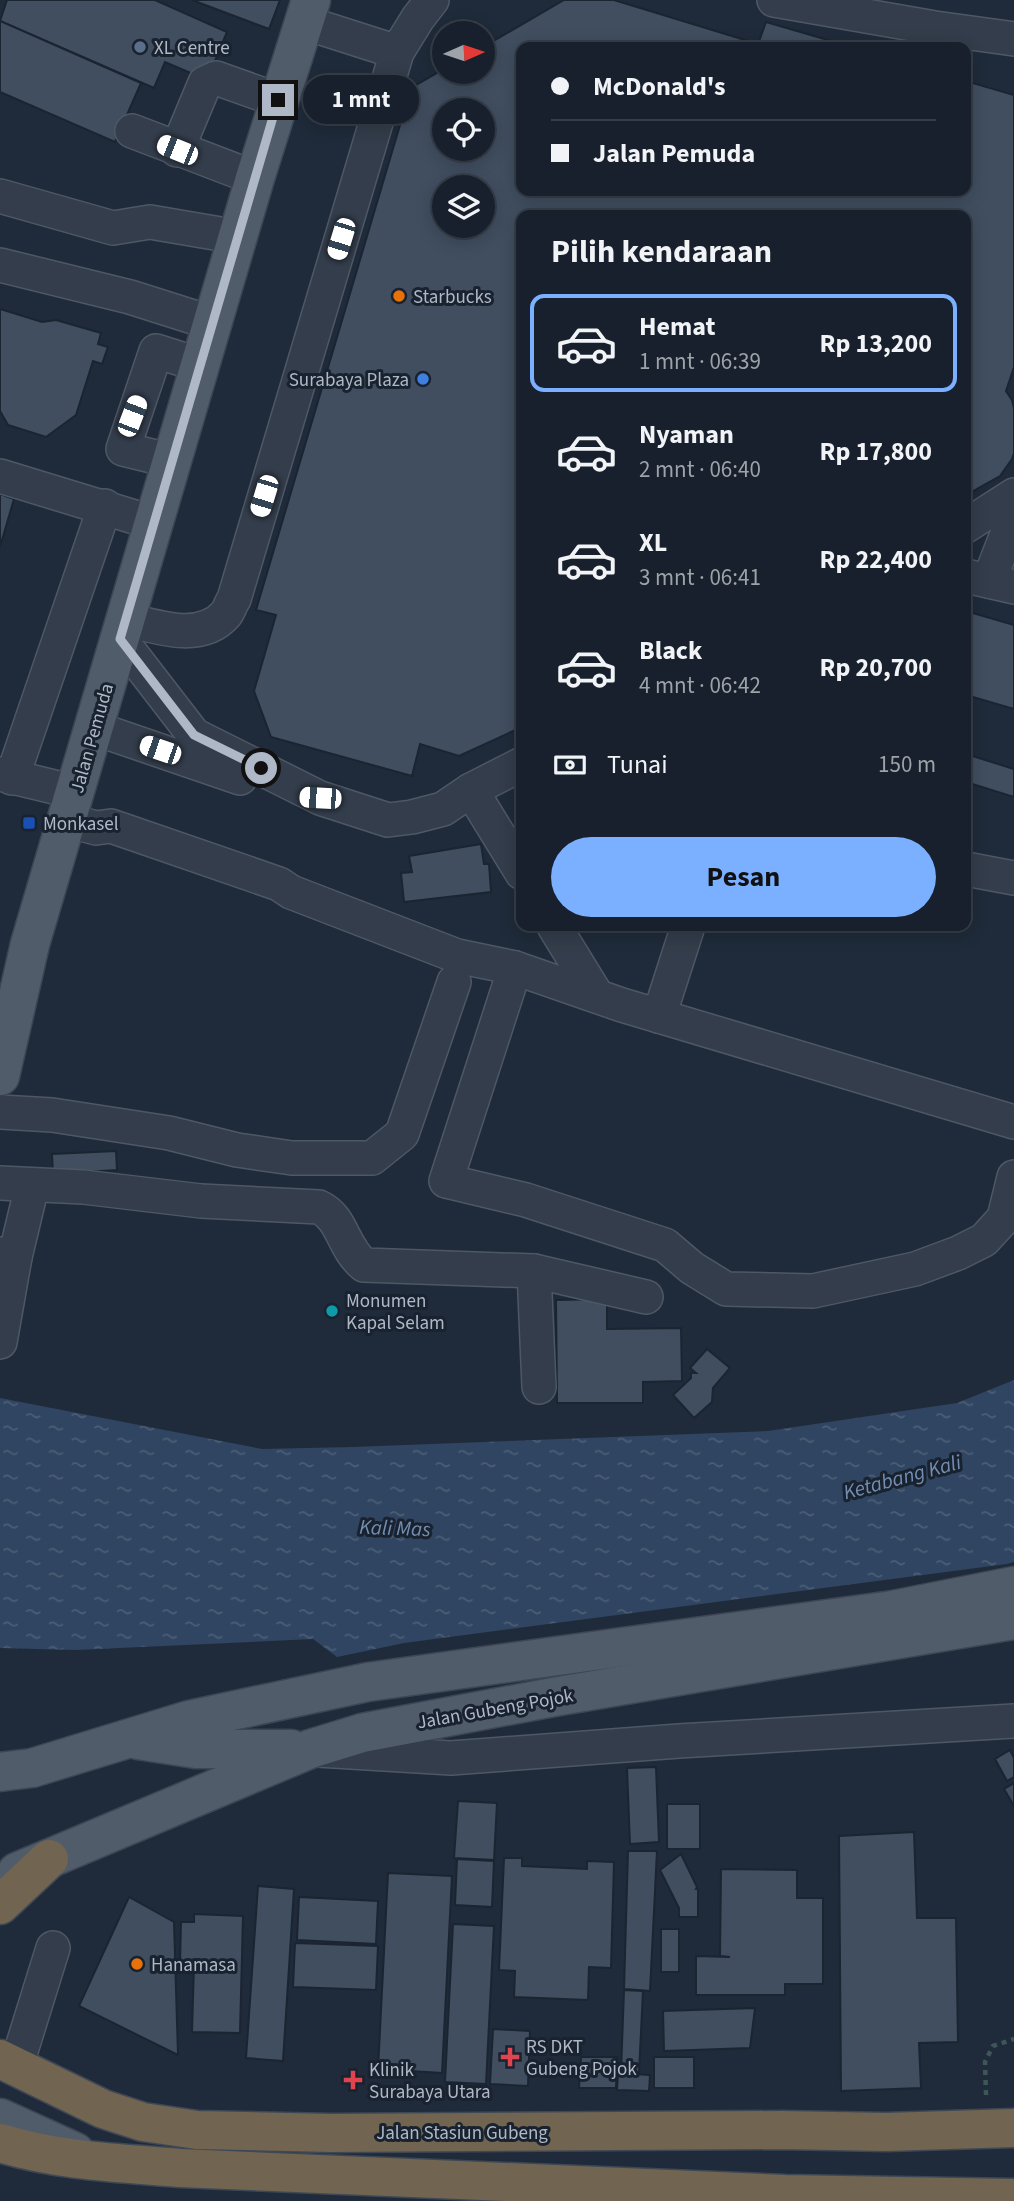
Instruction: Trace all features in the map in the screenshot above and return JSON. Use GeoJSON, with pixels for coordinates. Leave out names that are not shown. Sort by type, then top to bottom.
{"type":"FeatureCollection","features":[{"type":"Feature","properties":{"kind":"highway"},"geometry":{"type":"LineString","coordinates":[[0,1905],[48,1858]]}},
{"type":"Feature","properties":{"kind":"highway","name":"Jalan Stasiun Gubeng"},"geometry":{"type":"LineString","coordinates":[[8,2063],[103,2109],[143,2122],[197,2130],[331,2133],[782,2130],[939,2132],[1014,2128]]}},
{"type":"Feature","properties":{"kind":"highway"},"geometry":{"type":"LineString","coordinates":[[0,2143],[31,2153],[97,2162],[180,2168],[785,2194],[1014,2198]]}},
{"type":"Feature","properties":{"kind":"main road","name":"Jalan Pemuda"},"geometry":{"type":"LineString","coordinates":[[0,1076],[15,954],[79,813],[94,728],[278,100],[307,11]]}},
{"type":"Feature","properties":{"kind":"main road","name":"Jalan Gubeng Pojok"},"geometry":{"type":"LineString","coordinates":[[0,1772],[32,1768],[189,1720],[368,1682],[893,1610],[1014,1586]]}},
{"type":"Feature","properties":{"kind":"main road","name":"Jalan Gubeng Pojok"},"geometry":{"type":"LineString","coordinates":[[0,1879],[310,1749],[362,1733],[559,1696],[1014,1620]]}},
{"type":"Feature","properties":{"kind":"main road"},"geometry":{"type":"LineString","coordinates":[[130,1738],[196,1748],[310,1749]]}},
{"type":"Feature","properties":{"kind":"main road"},"geometry":{"type":"LineString","coordinates":[[0,2118],[97,2162]]}},
{"type":"Feature","properties":{"kind":"street"},"geometry":{"type":"LineString","coordinates":[[123,629],[200,629],[226,614],[234,599],[397,52],[432,0]]}},
{"type":"Feature","properties":{"kind":"street"},"geometry":{"type":"LineString","coordinates":[[774,0],[1014,39]]}},
{"type":"Feature","properties":{"kind":"street"},"geometry":{"type":"LineString","coordinates":[[307,11],[397,52]]}},
{"type":"Feature","properties":{"kind":"street"},"geometry":{"type":"LineString","coordinates":[[177,150],[205,83],[216,78],[278,100]]}},
{"type":"Feature","properties":{"kind":"street"},"geometry":{"type":"LineString","coordinates":[[132,131],[255,178]]}},
{"type":"Feature","properties":{"kind":"street"},"geometry":{"type":"LineString","coordinates":[[0,196],[113,228],[150,222],[238,237]]}},
{"type":"Feature","properties":{"kind":"street"},"geometry":{"type":"LineString","coordinates":[[0,265],[130,297],[212,323]]}},
{"type":"Feature","properties":{"kind":"street"},"geometry":{"type":"LineString","coordinates":[[172,461],[123,449],[156,351],[200,365]]}},
{"type":"Feature","properties":{"kind":"street"},"geometry":{"type":"LineString","coordinates":[[0,475],[154,523]]}},
{"type":"Feature","properties":{"kind":"street"},"geometry":{"type":"LineString","coordinates":[[971,523],[1014,495]]}},
{"type":"Feature","properties":{"kind":"street"},"geometry":{"type":"LineString","coordinates":[[105,506],[6,776],[111,826],[279,884],[290,892],[457,956],[515,968],[659,1016],[1014,1122]]}},
{"type":"Feature","properties":{"kind":"street"},"geometry":{"type":"LineString","coordinates":[[990,582],[1014,516]]}},
{"type":"Feature","properties":{"kind":"street"},"geometry":{"type":"LineString","coordinates":[[123,629],[194,735],[320,798],[388,820],[412,817],[443,809],[471,790],[516,767]]}},
{"type":"Feature","properties":{"kind":"street"},"geometry":{"type":"LineString","coordinates":[[94,728],[298,797],[320,798]]}},
{"type":"Feature","properties":{"kind":"street"},"geometry":{"type":"LineString","coordinates":[[471,790],[516,863]]}},
{"type":"Feature","properties":{"kind":"street"},"geometry":{"type":"LineString","coordinates":[[971,870],[1014,878]]}},
{"type":"Feature","properties":{"kind":"street"},"geometry":{"type":"LineString","coordinates":[[557,931],[597,996]]}},
{"type":"Feature","properties":{"kind":"street"},"geometry":{"type":"LineString","coordinates":[[659,1016],[686,931]]}},
{"type":"Feature","properties":{"kind":"street"},"geometry":{"type":"LineString","coordinates":[[515,968],[446,1181],[526,1200],[665,1245],[692,1268],[726,1289],[813,1291],[915,1269],[984,1240],[1004,1218],[1014,1177]]}},
{"type":"Feature","properties":{"kind":"street"},"geometry":{"type":"LineString","coordinates":[[0,1112],[52,1115],[169,1133],[236,1150],[292,1158],[372,1158],[402,1134],[454,982]]}},
{"type":"Feature","properties":{"kind":"street"},"geometry":{"type":"LineString","coordinates":[[0,1342],[16,1185],[83,1187],[201,1201],[319,1206],[330,1212],[354,1257],[363,1265],[534,1271],[646,1297]]}},
{"type":"Feature","properties":{"kind":"street"},"geometry":{"type":"LineString","coordinates":[[534,1271],[539,1387]]}},
{"type":"Feature","properties":{"kind":"street"},"geometry":{"type":"LineString","coordinates":[[310,1749],[451,1758],[1014,1721]]}},
{"type":"Feature","properties":{"kind":"street"},"geometry":{"type":"LineString","coordinates":[[8,2063],[53,1948]]}},
{"type":"Feature","properties":{"kind":"path"},"geometry":{"type":"LineString","coordinates":[[985,2062],[993,2046],[1014,2039]]}},
{"type":"Feature","properties":{"kind":"water"},"geometry":{"type":"Polygon","coordinates":[[[1014,1380],[1014,1562],[1007,1564],[404,1643],[337,1657],[313,1639],[76,1650],[0,1648],[0,1398],[262,1449],[768,1431],[957,1403],[1014,1380]]]}},
{"type":"Feature","properties":{"kind":"building","name":"XL Centre"},"geometry":{"type":"Polygon","coordinates":[[[7,0],[155,0],[227,32],[207,80],[165,62],[154,88],[0,21],[7,0]]]}},
{"type":"Feature","properties":{"kind":"building"},"geometry":{"type":"Polygon","coordinates":[[[192,0],[280,0],[269,29],[192,0]]]}},
{"type":"Feature","properties":{"kind":"building","name":"Surabaya Plaza"},"geometry":{"type":"Polygon","coordinates":[[[564,0],[614,0],[751,42],[516,42],[516,196],[971,196],[971,82],[1014,95],[1014,367],[1006,391],[1014,408],[1012,459],[1000,476],[971,492],[971,210],[516,210],[516,730],[459,756],[420,744],[412,776],[271,737],[254,691],[276,615],[256,610],[411,88],[432,76],[432,84],[495,84],[495,40],[564,0]]]}},
{"type":"Feature","properties":{"kind":"building"},"geometry":{"type":"Polygon","coordinates":[[[0,21],[141,83],[115,142],[0,92],[0,21]]]}},
{"type":"Feature","properties":{"kind":"building","name":"Surabaya Plaza"},"geometry":{"type":"Polygon","coordinates":[[[766,22],[835,42],[759,42],[766,22]]]}},
{"type":"Feature","properties":{"kind":"building"},"geometry":{"type":"Polygon","coordinates":[[[0,309],[42,322],[56,320],[101,333],[98,344],[108,347],[102,364],[93,361],[76,415],[46,437],[8,425],[0,411],[0,309]]]}},
{"type":"Feature","properties":{"kind":"building"},"geometry":{"type":"Polygon","coordinates":[[[0,494],[14,499],[0,547],[0,494]]]}},
{"type":"Feature","properties":{"kind":"building"},"geometry":{"type":"Polygon","coordinates":[[[971,612],[1014,625],[1014,709],[971,696],[971,612]]]}},
{"type":"Feature","properties":{"kind":"building"},"geometry":{"type":"Polygon","coordinates":[[[971,756],[1014,769],[1014,797],[971,784],[971,756]]]}},
{"type":"Feature","properties":{"kind":"building"},"geometry":{"type":"Polygon","coordinates":[[[481,844],[484,864],[489,864],[491,892],[404,902],[401,873],[412,872],[409,856],[481,844]]]}},
{"type":"Feature","properties":{"kind":"building"},"geometry":{"type":"Polygon","coordinates":[[[116,1151],[117,1170],[53,1174],[52,1154],[116,1151]]]}},
{"type":"Feature","properties":{"kind":"building"},"geometry":{"type":"Polygon","coordinates":[[[607,1299],[607,1329],[681,1328],[682,1381],[643,1382],[643,1403],[557,1403],[556,1300],[607,1299]]]}},
{"type":"Feature","properties":{"kind":"building"},"geometry":{"type":"Polygon","coordinates":[[[707,1349],[730,1368],[713,1388],[712,1402],[694,1418],[673,1395],[691,1378],[691,1373],[696,1373],[690,1368],[707,1349]]]}},
{"type":"Feature","properties":{"kind":"building"},"geometry":{"type":"Polygon","coordinates":[[[1010,1750],[1014,1758],[1014,1777],[1007,1781],[995,1759],[1010,1750]]]}},
{"type":"Feature","properties":{"kind":"building"},"geometry":{"type":"Polygon","coordinates":[[[656,1767],[659,1842],[630,1844],[627,1768],[656,1767]]]}},
{"type":"Feature","properties":{"kind":"building"},"geometry":{"type":"Polygon","coordinates":[[[1014,1783],[1014,1806],[1004,1789],[1014,1783]]]}},
{"type":"Feature","properties":{"kind":"building"},"geometry":{"type":"Polygon","coordinates":[[[458,1801],[497,1803],[494,1860],[454,1858],[458,1801]]]}},
{"type":"Feature","properties":{"kind":"building"},"geometry":{"type":"Polygon","coordinates":[[[667,1804],[700,1804],[700,1849],[667,1849],[667,1804]]]}},
{"type":"Feature","properties":{"kind":"building"},"geometry":{"type":"Polygon","coordinates":[[[914,1832],[917,1918],[956,1918],[958,2042],[919,2043],[921,2088],[841,2091],[839,1836],[914,1832]]]}},
{"type":"Feature","properties":{"kind":"building"},"geometry":{"type":"Polygon","coordinates":[[[628,1851],[657,1851],[650,1991],[624,1989],[628,1851]]]}},
{"type":"Feature","properties":{"kind":"building"},"geometry":{"type":"Polygon","coordinates":[[[681,1854],[698,1889],[698,1917],[679,1917],[679,1908],[660,1870],[681,1854]]]}},
{"type":"Feature","properties":{"kind":"building"},"geometry":{"type":"Polygon","coordinates":[[[504,1858],[522,1858],[522,1866],[587,1869],[587,1861],[614,1862],[611,1968],[589,1967],[588,2000],[514,1997],[515,1971],[499,1970],[504,1858]]]}},
{"type":"Feature","properties":{"kind":"building"},"geometry":{"type":"Polygon","coordinates":[[[457,1859],[494,1861],[492,1907],[455,1905],[457,1859]]]}},
{"type":"Feature","properties":{"kind":"building"},"geometry":{"type":"Polygon","coordinates":[[[721,1869],[797,1870],[797,1898],[823,1898],[823,1984],[785,1984],[785,1995],[696,1995],[696,1956],[730,1957],[720,1956],[721,1869]]]}},
{"type":"Feature","properties":{"kind":"building"},"geometry":{"type":"Polygon","coordinates":[[[388,1873],[452,1876],[442,2073],[378,2069],[388,1873]]]}},
{"type":"Feature","properties":{"kind":"building"},"geometry":{"type":"Polygon","coordinates":[[[258,1886],[294,1889],[283,2061],[246,2058],[258,1886]]]}},
{"type":"Feature","properties":{"kind":"building","name":"Hanamasa"},"geometry":{"type":"Polygon","coordinates":[[[129,1897],[174,1922],[178,2055],[79,2006],[129,1897]]]}},
{"type":"Feature","properties":{"kind":"building"},"geometry":{"type":"Polygon","coordinates":[[[299,1897],[378,1901],[376,1944],[297,1940],[299,1897]]]}},
{"type":"Feature","properties":{"kind":"building"},"geometry":{"type":"Polygon","coordinates":[[[194,1914],[243,1916],[240,2033],[192,2032],[194,1964],[180,1963],[181,1922],[194,1922],[194,1914]]]}},
{"type":"Feature","properties":{"kind":"building"},"geometry":{"type":"Polygon","coordinates":[[[453,1924],[494,1926],[486,2084],[445,2082],[453,1924]]]}},
{"type":"Feature","properties":{"kind":"building"},"geometry":{"type":"Polygon","coordinates":[[[661,1929],[679,1929],[679,1972],[661,1972],[661,1929]]]}},
{"type":"Feature","properties":{"kind":"building"},"geometry":{"type":"Polygon","coordinates":[[[295,1943],[378,1946],[376,1990],[293,1987],[295,1943]]]}},
{"type":"Feature","properties":{"kind":"building"},"geometry":{"type":"Polygon","coordinates":[[[624,1990],[643,1991],[639,2073],[621,2072],[624,1990]]]}},
{"type":"Feature","properties":{"kind":"building"},"geometry":{"type":"Polygon","coordinates":[[[755,2008],[750,2048],[664,2051],[663,2011],[755,2008]]]}},
{"type":"Feature","properties":{"kind":"building","name":"RS DKT Gubeng Pojok"},"geometry":{"type":"Polygon","coordinates":[[[493,2029],[530,2031],[528,2086],[490,2084],[493,2029]]]}},
{"type":"Feature","properties":{"kind":"building"},"geometry":{"type":"Polygon","coordinates":[[[581,2057],[617,2057],[616,2088],[579,2088],[581,2057]]]}},
{"type":"Feature","properties":{"kind":"building"},"geometry":{"type":"Polygon","coordinates":[[[654,2057],[694,2057],[694,2088],[654,2088],[654,2057]]]}},
{"type":"Feature","properties":{"kind":"building"},"geometry":{"type":"Polygon","coordinates":[[[618,2073],[650,2075],[649,2091],[617,2090],[618,2073]]]}},
{"type":"Feature","properties":{"kind":"place","name":"XL Centre"},"geometry":{"type":"Point","coordinates":[140,47]}},
{"type":"Feature","properties":{"kind":"place","name":"Starbucks"},"geometry":{"type":"Point","coordinates":[399,296]}},
{"type":"Feature","properties":{"kind":"place","name":"Surabaya Plaza"},"geometry":{"type":"Point","coordinates":[423,379]}},
{"type":"Feature","properties":{"kind":"place","name":"Monkasel"},"geometry":{"type":"Point","coordinates":[29,823]}},
{"type":"Feature","properties":{"kind":"place","name":"Monumen Kapal Selam"},"geometry":{"type":"Point","coordinates":[332,1311]}},
{"type":"Feature","properties":{"kind":"place","name":"Hanamasa"},"geometry":{"type":"Point","coordinates":[137,1964]}},
{"type":"Feature","properties":{"kind":"place","name":"RS DKT Gubeng Pojok"},"geometry":{"type":"Point","coordinates":[510,2057]}},
{"type":"Feature","properties":{"kind":"place","name":"Klinik Surabaya Utara"},"geometry":{"type":"Point","coordinates":[353,2080]}},
{"type":"Feature","properties":{"kind":"route"},"geometry":{"type":"LineString","coordinates":[[261,768],[194,735],[120,639],[278,100]]}},
{"type":"Feature","properties":{"kind":"water label","name":"Ketabang Kali"},"geometry":{"type":"Point","coordinates":[902,1477]}},
{"type":"Feature","properties":{"kind":"water label","name":"Kali Mas"},"geometry":{"type":"Point","coordinates":[395,1528]}}]}
